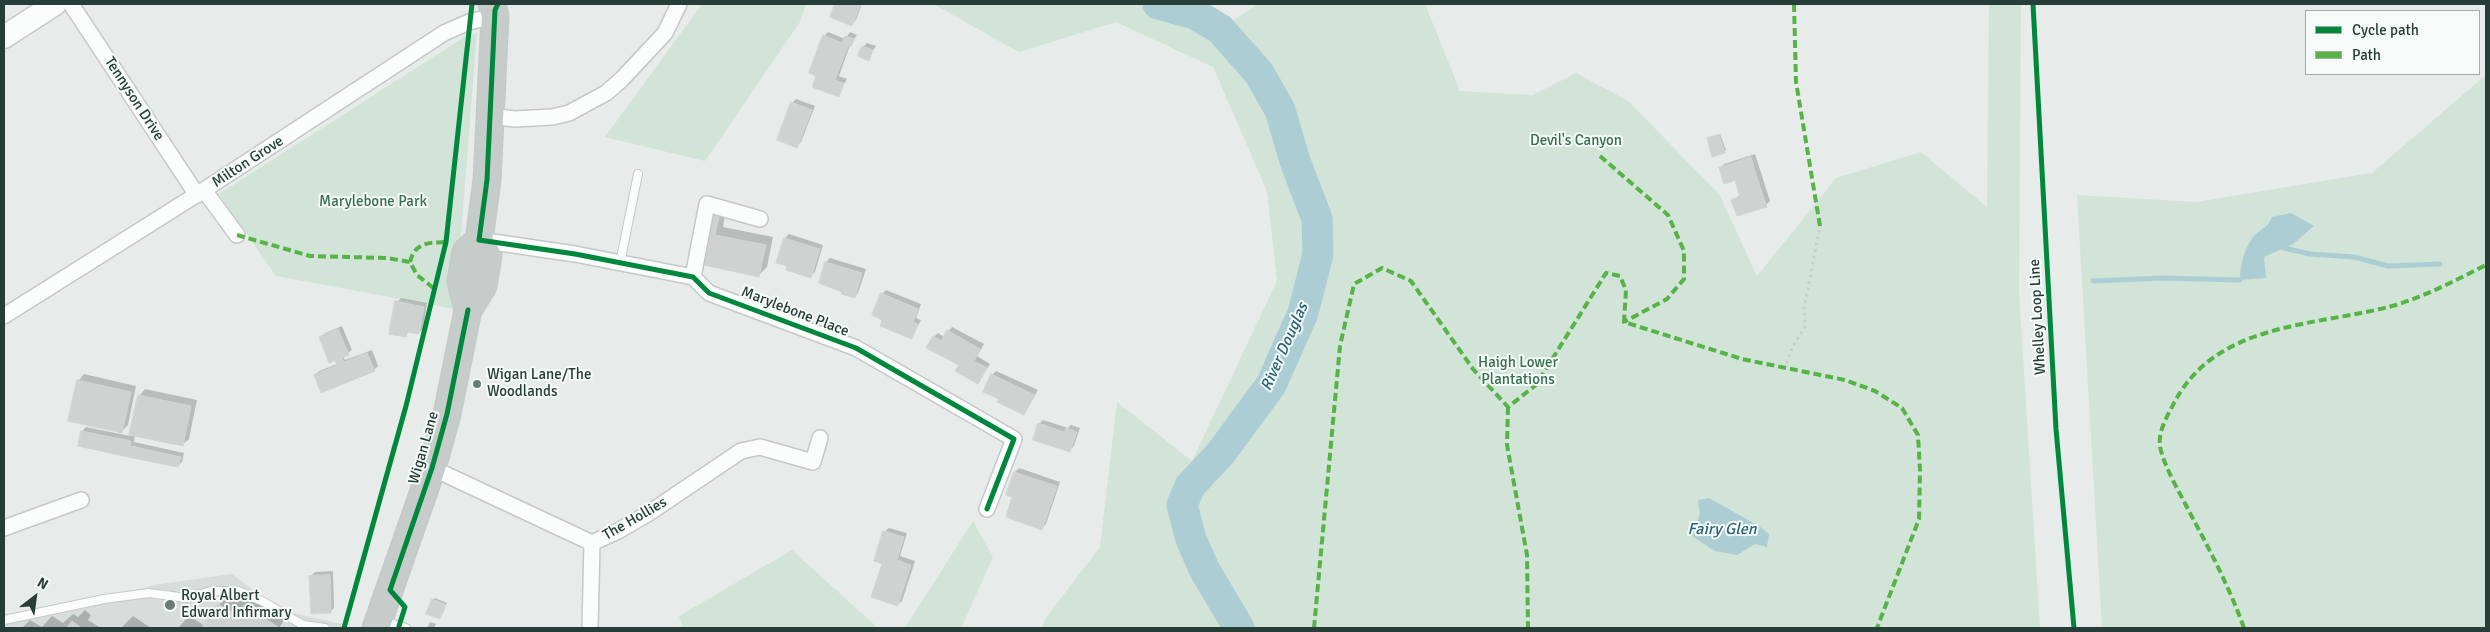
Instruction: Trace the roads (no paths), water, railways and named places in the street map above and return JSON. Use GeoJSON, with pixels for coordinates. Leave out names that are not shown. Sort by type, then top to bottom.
{"type":"FeatureCollection","features":[{"type":"Feature","properties":{"kind":"highway","name":"Wigan Lane"},"geometry":{"type":"LineString","coordinates":[[378,624],[432,468],[447,414],[468,310],[461,281],[466,252],[479,240],[487,180],[495,8]]}},
{"type":"Feature","properties":{"kind":"main road"},"geometry":{"type":"LineString","coordinates":[[4,36],[55,4]]}},
{"type":"Feature","properties":{"kind":"street","name":"Tennyson Drive"},"geometry":{"type":"LineString","coordinates":[[71,4],[200,193],[237,234]]}},
{"type":"Feature","properties":{"kind":"street"},"geometry":{"type":"LineString","coordinates":[[490,116],[515,119],[552,117],[569,113],[606,93],[622,79],[665,33],[679,4]]}},
{"type":"Feature","properties":{"kind":"street","name":"Milton Grove"},"geometry":{"type":"LineString","coordinates":[[4,316],[200,193],[444,33],[495,8]]}},
{"type":"Feature","properties":{"kind":"street"},"geometry":{"type":"LineString","coordinates":[[479,240],[693,277],[708,204],[760,219]]}},
{"type":"Feature","properties":{"kind":"street","name":"Marylebone Place"},"geometry":{"type":"LineString","coordinates":[[693,277],[709,293],[856,348],[1014,439],[987,509]]}},
{"type":"Feature","properties":{"kind":"street","name":"The Hollies"},"geometry":{"type":"LineString","coordinates":[[432,468],[592,543],[649,513],[741,451],[760,447],[813,462],[820,438]]}},
{"type":"Feature","properties":{"kind":"street"},"geometry":{"type":"LineString","coordinates":[[4,528],[81,500]]}},
{"type":"Feature","properties":{"kind":"street"},"geometry":{"type":"LineString","coordinates":[[590,628],[592,543]]}},
{"type":"Feature","properties":{"kind":"lane"},"geometry":{"type":"LineString","coordinates":[[620,263],[638,174]]}},
{"type":"Feature","properties":{"kind":"lane"},"geometry":{"type":"LineString","coordinates":[[4,620],[104,599],[149,593],[188,598],[211,591],[238,591],[262,601],[303,627],[325,628]]}},
{"type":"Feature","properties":{"kind":"lane"},"geometry":{"type":"LineString","coordinates":[[378,624],[406,628]]}},
{"type":"Feature","properties":{"kind":"water"},"geometry":{"type":"Polygon","coordinates":[[[2291,213],[2314,226],[2293,244],[2264,257],[2266,278],[2240,280],[2243,258],[2253,237],[2266,226],[2272,217],[2291,213]]]}},
{"type":"Feature","properties":{"kind":"water","name":"Fairy Glen"},"geometry":{"type":"Polygon","coordinates":[[[1709,498],[1759,526],[1769,534],[1767,547],[1755,544],[1737,555],[1715,551],[1692,536],[1700,513],[1698,500],[1709,498]]]}},
{"type":"Feature","properties":{"kind":"waterway","name":"River Douglas"},"geometry":{"type":"LineString","coordinates":[[1158,4],[1195,14],[1220,29],[1259,73],[1280,110],[1295,161],[1317,219],[1318,254],[1303,313],[1271,385],[1220,454],[1190,486],[1182,505],[1191,539],[1204,569],[1239,628]]}},
{"type":"Feature","properties":{"kind":"waterway"},"geometry":{"type":"LineString","coordinates":[[2284,248],[2310,254],[2354,257],[2388,266],[2440,264]]}},
{"type":"Feature","properties":{"kind":"waterway"},"geometry":{"type":"LineString","coordinates":[[2093,281],[2163,278],[2240,280]]}},
{"type":"Feature","properties":{"kind":"place","name":"Wigan Lane/The Woodlands"},"geometry":{"type":"Point","coordinates":[477,384]}},
{"type":"Feature","properties":{"kind":"place","name":"Royal Albert Edward Infirmary"},"geometry":{"type":"Point","coordinates":[170,605]}},
{"type":"Feature","properties":{"kind":"park label","name":"Devil's Canyon"},"geometry":{"type":"Point","coordinates":[1576,141]}},
{"type":"Feature","properties":{"kind":"park label","name":"Marylebone Park"},"geometry":{"type":"Point","coordinates":[373,202]}},
{"type":"Feature","properties":{"kind":"park label","name":"Haigh Lower Plantations"},"geometry":{"type":"Point","coordinates":[1518,372]}}]}
